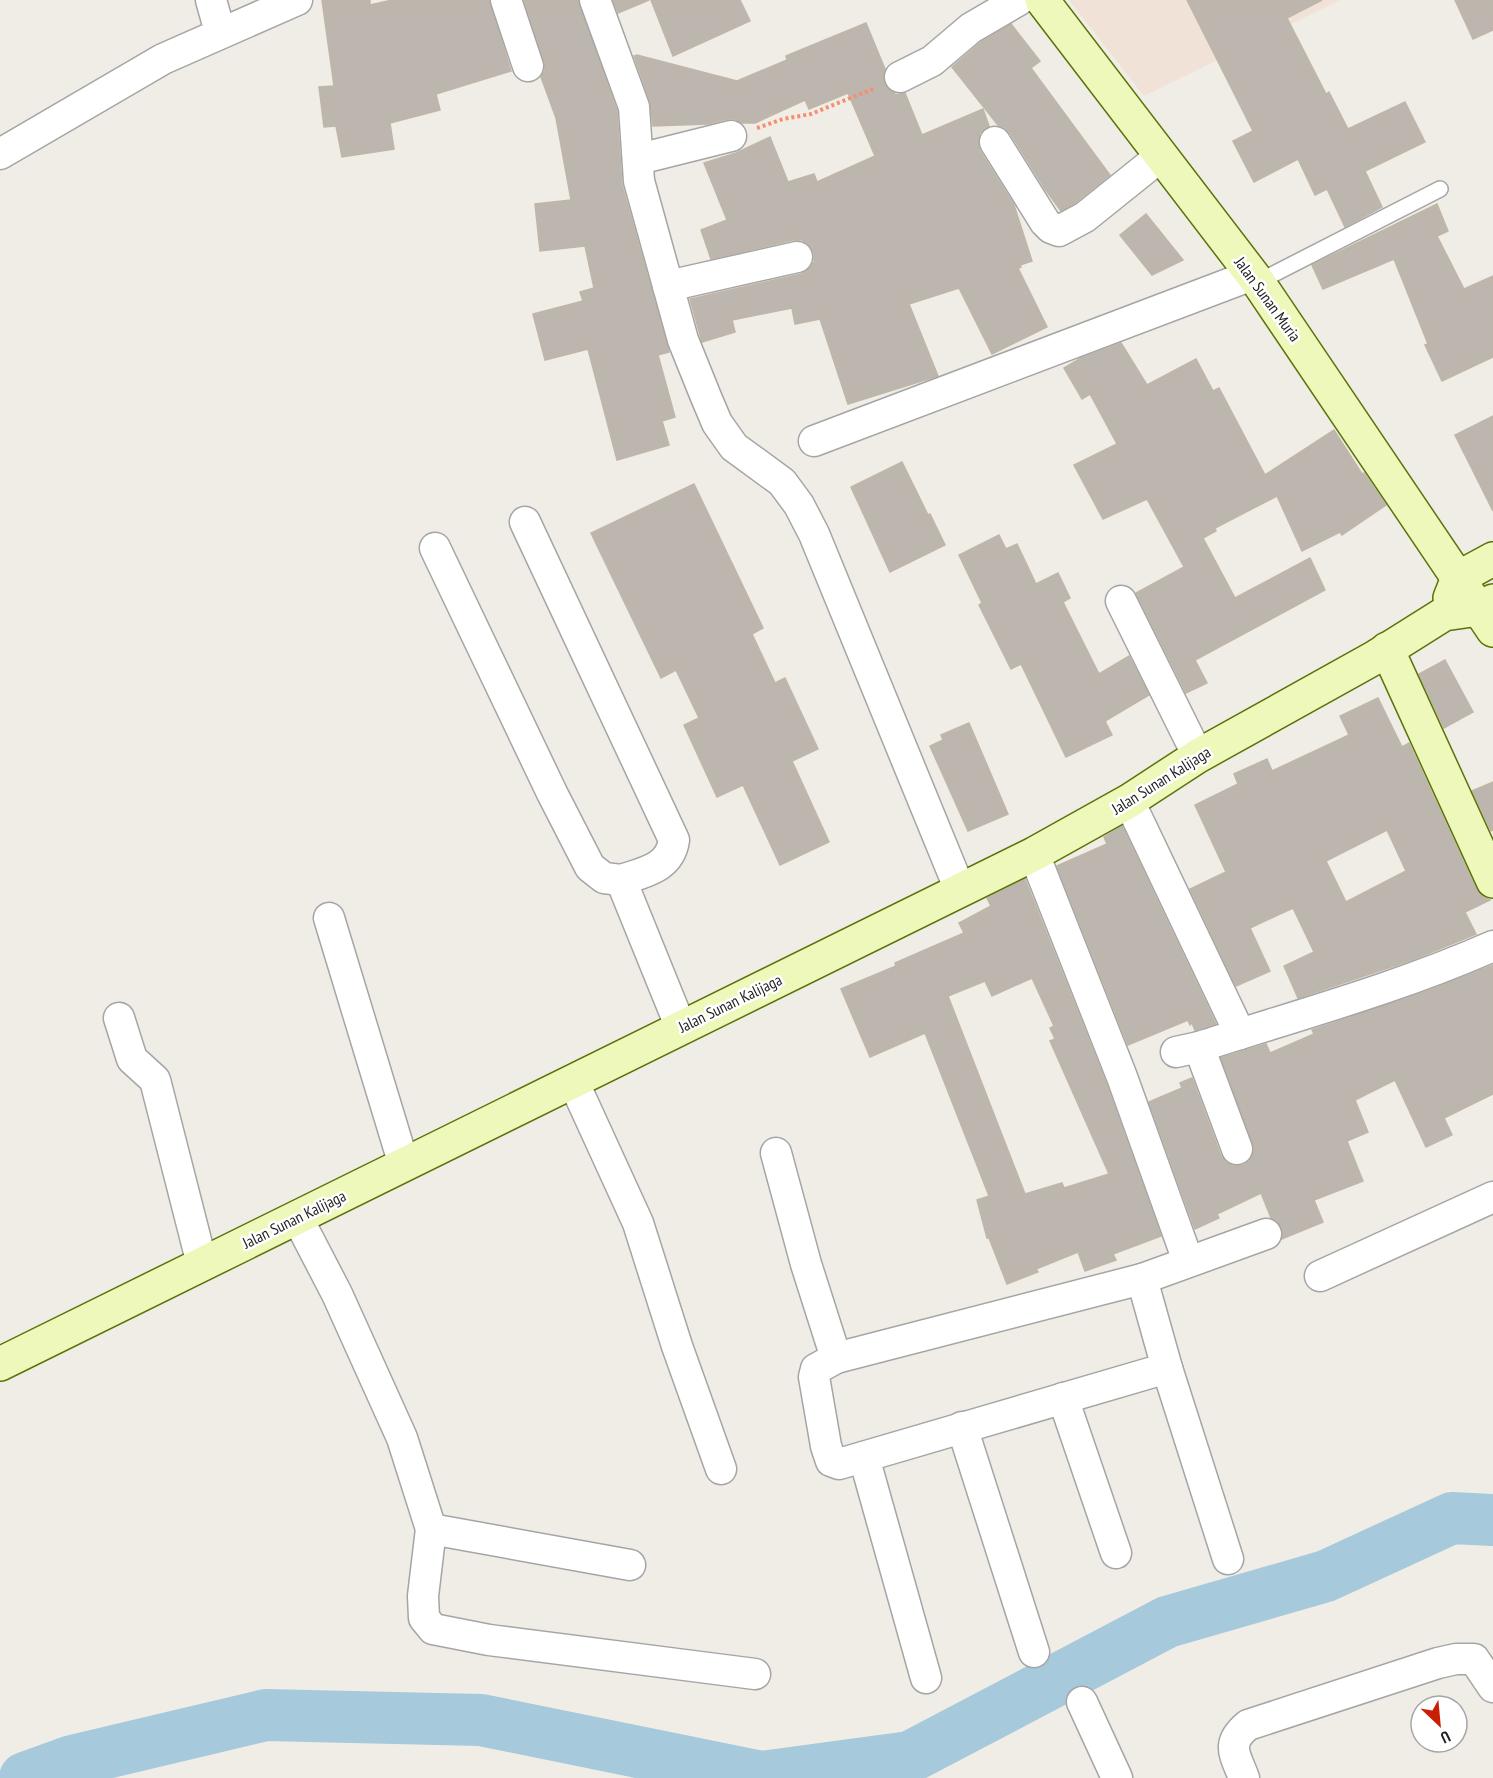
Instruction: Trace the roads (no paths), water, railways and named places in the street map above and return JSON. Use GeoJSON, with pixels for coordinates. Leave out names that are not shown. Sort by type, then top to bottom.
{"type":"FeatureCollection","features":[{"type":"Feature","properties":{"kind":"main road","name":"Jalan Sunan Muria"},"geometry":{"type":"LineString","coordinates":[[1042,0],[1255,279],[1458,578],[1488,613]]}},
{"type":"Feature","properties":{"kind":"main road"},"geometry":{"type":"LineString","coordinates":[[1488,613],[1444,614],[1458,578],[1493,559]]}},
{"type":"Feature","properties":{"kind":"main road","name":"Jalan Sunan Kalijaga"},"geometry":{"type":"LineString","coordinates":[[0,1364],[1034,854],[1129,801],[1198,756],[1387,649],[1444,614]]}},
{"type":"Feature","properties":{"kind":"main road"},"geometry":{"type":"LineString","coordinates":[[1387,649],[1493,881]]}},
{"type":"Feature","properties":{"kind":"street"},"geometry":{"type":"LineString","coordinates":[[211,0],[220,32]]}},
{"type":"Feature","properties":{"kind":"street"},"geometry":{"type":"LineString","coordinates":[[0,154],[163,59],[297,0]]}},
{"type":"Feature","properties":{"kind":"street"},"geometry":{"type":"LineString","coordinates":[[506,0],[528,66]]}},
{"type":"Feature","properties":{"kind":"street"},"geometry":{"type":"LineString","coordinates":[[595,0],[634,107],[639,181],[683,340],[717,423],[734,447],[782,482],[799,505],[814,534],[960,890]]}},
{"type":"Feature","properties":{"kind":"street"},"geometry":{"type":"LineString","coordinates":[[900,77],[932,61],[971,28],[1019,0]]}},
{"type":"Feature","properties":{"kind":"street"},"geometry":{"type":"LineString","coordinates":[[639,159],[731,136]]}},
{"type":"Feature","properties":{"kind":"street"},"geometry":{"type":"LineString","coordinates":[[995,142],[1045,222],[1051,228],[1059,231],[1085,217],[1161,156]]}},
{"type":"Feature","properties":{"kind":"street"},"geometry":{"type":"LineString","coordinates":[[668,286],[797,257]]}},
{"type":"Feature","properties":{"kind":"street"},"geometry":{"type":"LineString","coordinates":[[814,441],[1255,279]]}},
{"type":"Feature","properties":{"kind":"street"},"geometry":{"type":"LineString","coordinates":[[435,548],[552,793],[590,867],[604,878],[621,880],[665,862],[672,853],[674,840],[525,522]]}},
{"type":"Feature","properties":{"kind":"street"},"geometry":{"type":"LineString","coordinates":[[1121,601],[1198,756]]}},
{"type":"Feature","properties":{"kind":"street"},"geometry":{"type":"LineString","coordinates":[[1129,801],[1240,1034]]}},
{"type":"Feature","properties":{"kind":"street"},"geometry":{"type":"LineString","coordinates":[[1034,854],[1122,1077],[1188,1261]]}},
{"type":"Feature","properties":{"kind":"street"},"geometry":{"type":"LineString","coordinates":[[621,880],[681,1028]]}},
{"type":"Feature","properties":{"kind":"street"},"geometry":{"type":"LineString","coordinates":[[329,918],[404,1164]]}},
{"type":"Feature","properties":{"kind":"street"},"geometry":{"type":"LineString","coordinates":[[1237,1149],[1188,1050],[1378,991],[1445,967],[1493,946]]}},
{"type":"Feature","properties":{"kind":"street"},"geometry":{"type":"LineString","coordinates":[[119,1018],[132,1059],[152,1077],[157,1087],[202,1264]]}},
{"type":"Feature","properties":{"kind":"street"},"geometry":{"type":"LineString","coordinates":[[573,1081],[638,1224],[677,1346],[721,1469]]}},
{"type":"Feature","properties":{"kind":"street"},"geometry":{"type":"LineString","coordinates":[[776,1153],[806,1264],[836,1358]]}},
{"type":"Feature","properties":{"kind":"street"},"geometry":{"type":"LineString","coordinates":[[1320,1276],[1493,1197]]}},
{"type":"Feature","properties":{"kind":"street"},"geometry":{"type":"LineString","coordinates":[[297,1217],[337,1294],[402,1438],[431,1529],[423,1596],[424,1618],[433,1629],[489,1641],[755,1674]]}},
{"type":"Feature","properties":{"kind":"street"},"geometry":{"type":"LineString","coordinates":[[1167,1368],[839,1464],[831,1461],[826,1446],[814,1377],[816,1369],[836,1358],[1142,1279],[1266,1234]]}},
{"type":"Feature","properties":{"kind":"street"},"geometry":{"type":"LineString","coordinates":[[1142,1279],[1167,1368],[1228,1559]]}},
{"type":"Feature","properties":{"kind":"street"},"geometry":{"type":"LineString","coordinates":[[1063,1398],[1116,1552]]}},
{"type":"Feature","properties":{"kind":"street"},"geometry":{"type":"LineString","coordinates":[[962,1427],[1034,1652]]}},
{"type":"Feature","properties":{"kind":"street"},"geometry":{"type":"LineString","coordinates":[[864,1457],[926,1678]]}},
{"type":"Feature","properties":{"kind":"street"},"geometry":{"type":"LineString","coordinates":[[431,1529],[630,1565]]}},
{"type":"Feature","properties":{"kind":"street"},"geometry":{"type":"LineString","coordinates":[[1244,1778],[1233,1749],[1237,1734],[1248,1725],[1456,1659],[1473,1659],[1493,1687]]}},
{"type":"Feature","properties":{"kind":"street"},"geometry":{"type":"LineString","coordinates":[[1082,1702],[1117,1778]]}},
{"type":"Feature","properties":{"kind":"lane"},"geometry":{"type":"LineString","coordinates":[[1255,279],[1440,189]]}},
{"type":"Feature","properties":{"kind":"waterway"},"geometry":{"type":"LineString","coordinates":[[25,1778],[72,1761],[266,1715],[481,1720],[761,1777],[910,1757],[1167,1622],[1326,1576],[1452,1518],[1493,1520]]}}]}
